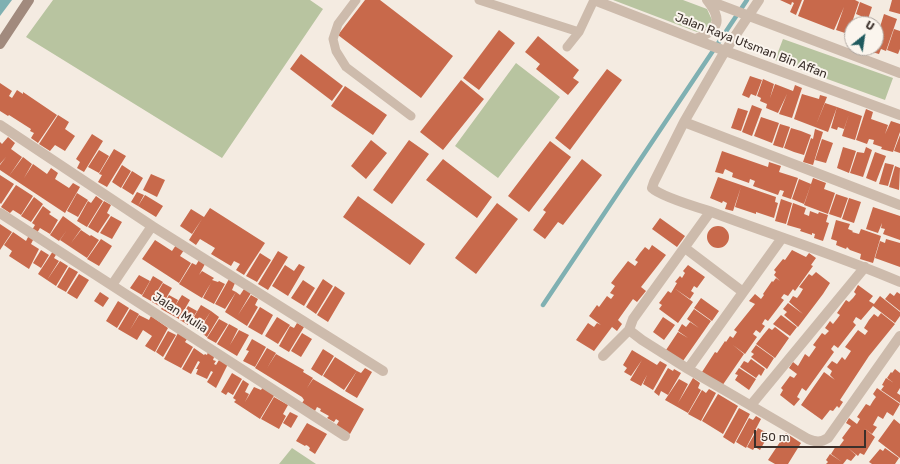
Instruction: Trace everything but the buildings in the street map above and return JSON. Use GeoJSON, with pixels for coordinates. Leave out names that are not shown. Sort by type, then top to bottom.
{"type":"FeatureCollection","features":[{"type":"Feature","properties":{"kind":"main road"},"geometry":{"type":"LineString","coordinates":[[0,44],[29,0]]}},
{"type":"Feature","properties":{"kind":"street","name":"Jalan Raya Utsman Bin Affan"},"geometry":{"type":"LineString","coordinates":[[594,0],[722,50],[900,115]]}},
{"type":"Feature","properties":{"kind":"street"},"geometry":{"type":"LineString","coordinates":[[707,0],[738,9],[900,73]]}},
{"type":"Feature","properties":{"kind":"street"},"geometry":{"type":"LineString","coordinates":[[701,41],[713,31],[717,24],[717,17],[714,9],[707,0]]}},
{"type":"Feature","properties":{"kind":"street"},"geometry":{"type":"LineString","coordinates":[[759,0],[738,9],[722,50],[684,122],[652,188],[660,193],[710,212],[865,267],[900,282]]}},
{"type":"Feature","properties":{"kind":"street"},"geometry":{"type":"LineString","coordinates":[[684,122],[900,205]]}},
{"type":"Feature","properties":{"kind":"street"},"geometry":{"type":"LineString","coordinates":[[0,125],[152,226],[383,371]]}},
{"type":"Feature","properties":{"kind":"street"},"geometry":{"type":"LineString","coordinates":[[603,356],[628,330],[633,320],[710,212]]}},
{"type":"Feature","properties":{"kind":"street","name":"Jalan Mulia"},"geometry":{"type":"LineString","coordinates":[[0,213],[345,436]]}},
{"type":"Feature","properties":{"kind":"street"},"geometry":{"type":"LineString","coordinates":[[112,285],[152,226]]}},
{"type":"Feature","properties":{"kind":"street"},"geometry":{"type":"LineString","coordinates":[[688,369],[782,238]]}},
{"type":"Feature","properties":{"kind":"street"},"geometry":{"type":"LineString","coordinates":[[685,248],[743,292]]}},
{"type":"Feature","properties":{"kind":"street"},"geometry":{"type":"LineString","coordinates":[[751,405],[865,267]]}},
{"type":"Feature","properties":{"kind":"street"},"geometry":{"type":"LineString","coordinates":[[628,330],[688,369],[808,439],[816,442],[823,441],[828,438],[900,336]]}},
{"type":"Feature","properties":{"kind":"lane"},"geometry":{"type":"LineString","coordinates":[[356,0],[338,24],[333,39],[336,51],[346,67],[411,116]]}},
{"type":"Feature","properties":{"kind":"lane"},"geometry":{"type":"LineString","coordinates":[[479,0],[579,32]]}},
{"type":"Feature","properties":{"kind":"lane"},"geometry":{"type":"LineString","coordinates":[[567,47],[579,32],[594,0]]}},
{"type":"Feature","properties":{"kind":"green space"},"geometry":{"type":"Polygon","coordinates":[[[53,0],[310,0],[323,9],[222,158],[26,37],[53,0]]]}},
{"type":"Feature","properties":{"kind":"green space"},"geometry":{"type":"Polygon","coordinates":[[[613,0],[683,0],[707,9],[712,20],[706,28],[697,32],[613,0]]]}},
{"type":"Feature","properties":{"kind":"green space"},"geometry":{"type":"Polygon","coordinates":[[[783,39],[893,78],[885,100],[775,60],[783,39]]]}},
{"type":"Feature","properties":{"kind":"green space"},"geometry":{"type":"Polygon","coordinates":[[[516,63],[560,97],[498,178],[455,146],[516,63]]]}},
{"type":"Feature","properties":{"kind":"green space"},"geometry":{"type":"Polygon","coordinates":[[[292,448],[316,464],[279,464],[292,448]]]}},
{"type":"Feature","properties":{"kind":"water"},"geometry":{"type":"Polygon","coordinates":[[[0,0],[12,0],[0,16],[0,0]]]}},
{"type":"Feature","properties":{"kind":"waterway"},"geometry":{"type":"LineString","coordinates":[[543,305],[747,0]]}}]}
